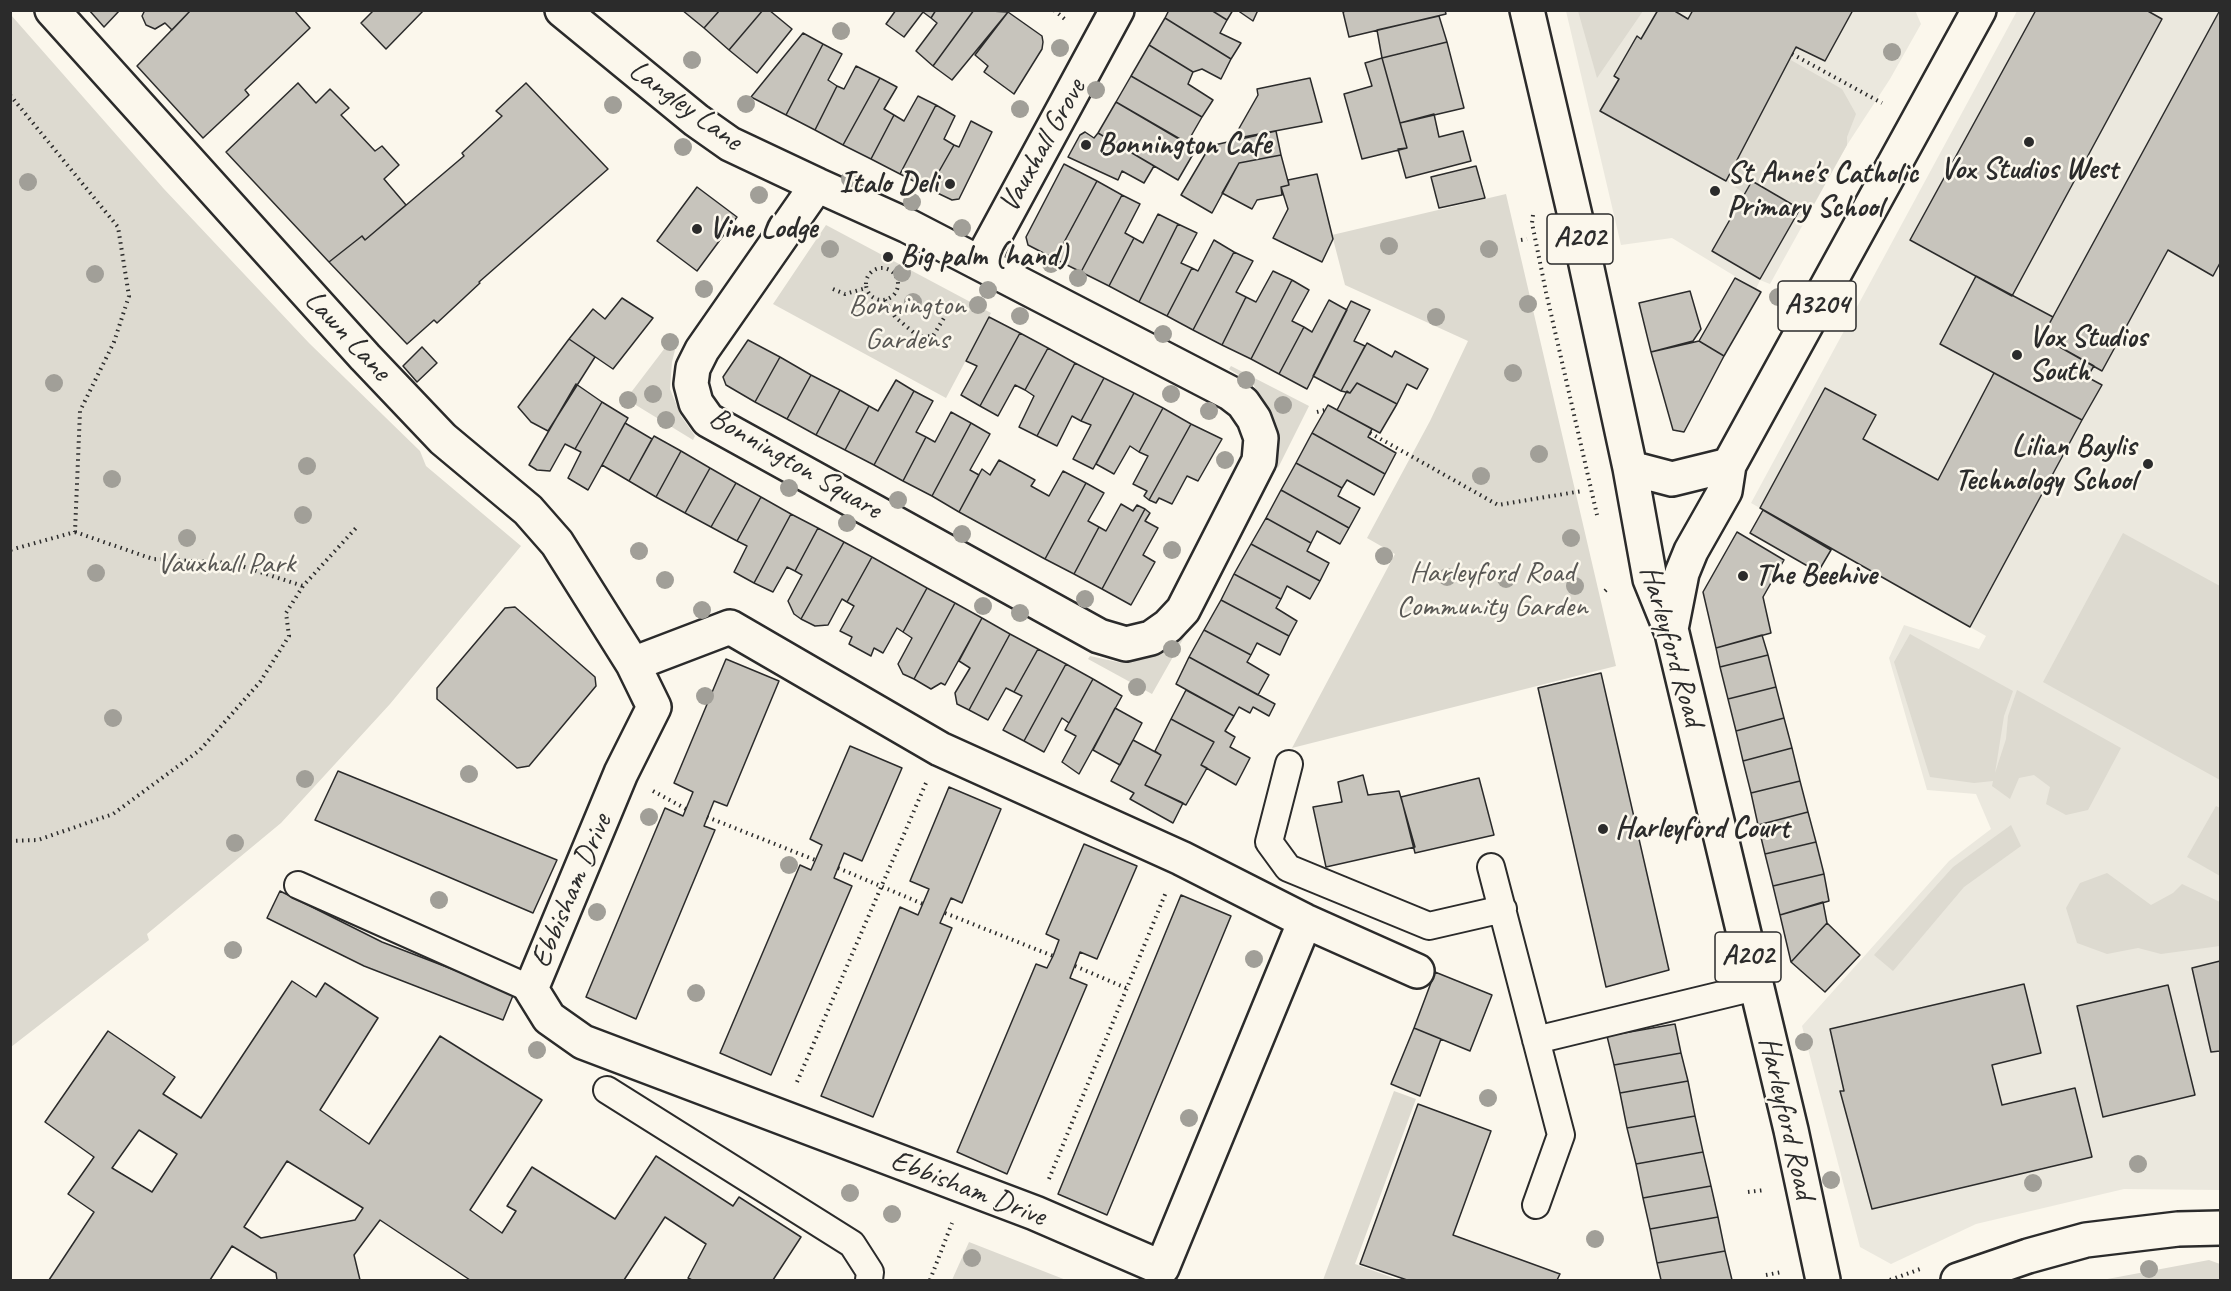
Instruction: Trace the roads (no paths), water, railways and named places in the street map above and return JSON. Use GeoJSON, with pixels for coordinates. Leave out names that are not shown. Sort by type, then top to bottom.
{"type":"FeatureCollection","features":[{"type":"Feature","properties":{"kind":"main road","name":"Lawn Lane"},"geometry":{"type":"LineString","coordinates":[[52,10],[365,357],[443,439],[528,510],[556,543],[633,664]]}},
{"type":"Feature","properties":{"kind":"main road","name":"Langley Lane"},"geometry":{"type":"LineString","coordinates":[[562,10],[696,120],[730,144],[817,184]]}},
{"type":"Feature","properties":{"kind":"main road","name":"Harleyford Road"},"geometry":{"type":"LineString","coordinates":[[1527,10],[1630,468],[1650,579],[1671,629],[1791,1130],[1823,1281]]}},
{"type":"Feature","properties":{"kind":"main road","name":"A3204"},"geometry":{"type":"LineString","coordinates":[[1671,629],[1682,573],[1690,551],[1725,491],[1729,465],[1979,10]]}},
{"type":"Feature","properties":{"kind":"main road","name":"Vauxhall Grove"},"geometry":{"type":"LineString","coordinates":[[980,263],[1103,16]]}},
{"type":"Feature","properties":{"kind":"main road","name":"Bonnington Square"},"geometry":{"type":"LineString","coordinates":[[817,184],[980,263],[1230,393],[1242,403],[1254,419],[1261,438],[1259,461],[1254,475],[1184,610],[1168,626],[1151,638],[1126,644],[1099,636],[708,420],[696,403],[691,384],[693,368],[702,350],[817,184]]}},
{"type":"Feature","properties":{"kind":"main road"},"geometry":{"type":"LineString","coordinates":[[1630,468],[1672,479],[1729,465]]}},
{"type":"Feature","properties":{"kind":"main road"},"geometry":{"type":"LineString","coordinates":[[633,664],[730,627],[940,749],[1181,858],[1305,921],[1417,971]]}},
{"type":"Feature","properties":{"kind":"main road","name":"Ebbisham Drive"},"geometry":{"type":"LineString","coordinates":[[633,664],[654,707],[621,773],[531,989],[549,1018],[583,1042],[1035,1213],[1162,1268],[1305,921]]}},
{"type":"Feature","properties":{"kind":"main road"},"geometry":{"type":"LineString","coordinates":[[1958,1281],[2028,1256],[2086,1240],[2212,1228]]}},
{"type":"Feature","properties":{"kind":"lane"},"geometry":{"type":"LineString","coordinates":[[1289,764],[1269,842],[1288,868],[1429,926],[1503,909]]}},
{"type":"Feature","properties":{"kind":"lane"},"geometry":{"type":"LineString","coordinates":[[1491,867],[1561,1135],[1536,1205]]}},
{"type":"Feature","properties":{"kind":"lane"},"geometry":{"type":"LineString","coordinates":[[298,885],[531,989]]}},
{"type":"Feature","properties":{"kind":"lane"},"geometry":{"type":"LineString","coordinates":[[1536,1040],[1755,987]]}},
{"type":"Feature","properties":{"kind":"lane"},"geometry":{"type":"LineString","coordinates":[[607,1090],[852,1244],[870,1272],[869,1281]]}},
{"type":"Feature","properties":{"kind":"place","name":"Vox Studios West"},"geometry":{"type":"Point","coordinates":[2029,142]}},
{"type":"Feature","properties":{"kind":"place","name":"Bonnington Cafe"},"geometry":{"type":"Point","coordinates":[1086,145]}},
{"type":"Feature","properties":{"kind":"place","name":"Italo Deli"},"geometry":{"type":"Point","coordinates":[950,184]}},
{"type":"Feature","properties":{"kind":"place","name":"St Anne's Catholic Primary School"},"geometry":{"type":"Point","coordinates":[1715,191]}},
{"type":"Feature","properties":{"kind":"place","name":"Vine Lodge"},"geometry":{"type":"Point","coordinates":[697,229]}},
{"type":"Feature","properties":{"kind":"place","name":"Big palm (hand)"},"geometry":{"type":"Point","coordinates":[888,257]}},
{"type":"Feature","properties":{"kind":"place","name":"Vox Studios South"},"geometry":{"type":"Point","coordinates":[2017,355]}},
{"type":"Feature","properties":{"kind":"place","name":"Lilian Baylis Technology School"},"geometry":{"type":"Point","coordinates":[2148,464]}},
{"type":"Feature","properties":{"kind":"place","name":"The Beehive"},"geometry":{"type":"Point","coordinates":[1743,576]}},
{"type":"Feature","properties":{"kind":"place","name":"Harleyford Court"},"geometry":{"type":"Point","coordinates":[1603,829]}},
{"type":"Feature","properties":{"kind":"park label","name":"Bonnington Gardens"},"geometry":{"type":"Point","coordinates":[907,323]}},
{"type":"Feature","properties":{"kind":"park label","name":"Vauxhall Park"},"geometry":{"type":"Point","coordinates":[226,564]}},
{"type":"Feature","properties":{"kind":"park label","name":"Harleyford Road Community Garden"},"geometry":{"type":"Point","coordinates":[1492,590]}}]}
